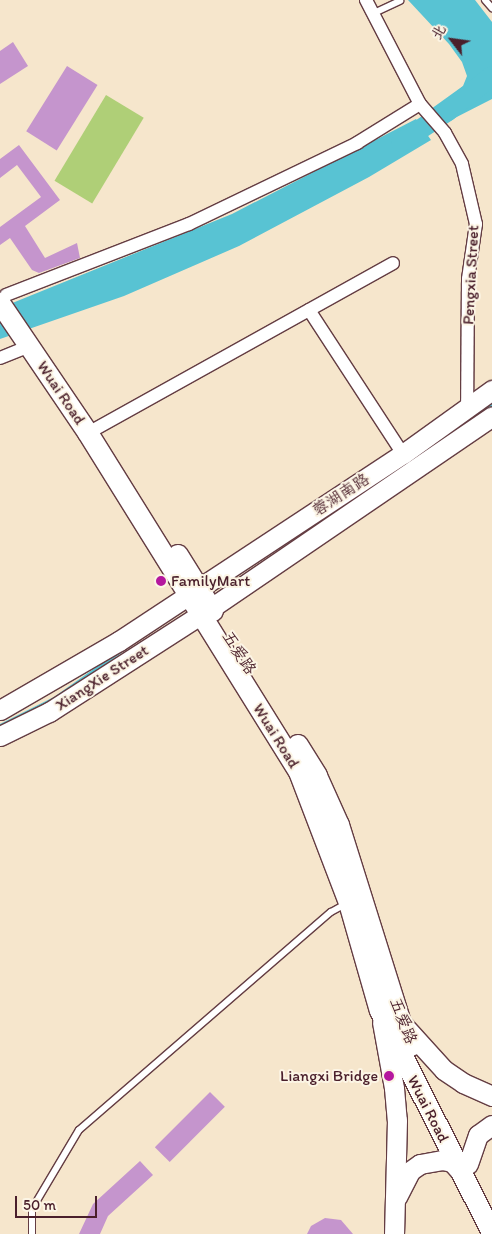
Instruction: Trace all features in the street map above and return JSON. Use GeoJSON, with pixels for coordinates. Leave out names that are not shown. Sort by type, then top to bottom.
{"type":"FeatureCollection","features":[{"type":"Feature","properties":{"kind":"main road","name":"Wuai Road"},"geometry":{"type":"LineString","coordinates":[[2,295],[27,338],[93,431],[205,612],[299,772],[349,902],[380,1011],[464,1167]]}},
{"type":"Feature","properties":{"kind":"main road","name":"蓉湖南路"},"geometry":{"type":"LineString","coordinates":[[0,710],[119,641],[403,454],[492,390]]}},
{"type":"Feature","properties":{"kind":"main road"},"geometry":{"type":"LineString","coordinates":[[467,409],[485,421]]}},
{"type":"Feature","properties":{"kind":"main road","name":"蓉湖南路"},"geometry":{"type":"LineString","coordinates":[[205,612],[485,421]]}},
{"type":"Feature","properties":{"kind":"main road","name":"XiangXie Street"},"geometry":{"type":"LineString","coordinates":[[0,736],[49,712],[205,612]]}},
{"type":"Feature","properties":{"kind":"main road","name":"五爱路"},"geometry":{"type":"LineString","coordinates":[[205,612],[317,776],[364,898],[401,1022],[464,1167]]}},
{"type":"Feature","properties":{"kind":"main road"},"geometry":{"type":"LineString","coordinates":[[380,1011],[395,1096],[394,1234]]}},
{"type":"Feature","properties":{"kind":"main road"},"geometry":{"type":"LineString","coordinates":[[401,1022],[444,1070],[463,1084],[492,1096]]}},
{"type":"Feature","properties":{"kind":"main road"},"geometry":{"type":"LineString","coordinates":[[492,1125],[478,1135],[464,1167],[492,1233]]}},
{"type":"Feature","properties":{"kind":"main road"},"geometry":{"type":"LineString","coordinates":[[393,1205],[410,1171],[420,1164],[442,1160],[464,1167],[492,1210]]}},
{"type":"Feature","properties":{"kind":"street","name":"Pengxia Street"},"geometry":{"type":"LineString","coordinates":[[366,0],[420,104],[445,133],[462,164],[476,224],[468,279],[467,409]]}},
{"type":"Feature","properties":{"kind":"street"},"geometry":{"type":"LineString","coordinates":[[2,295],[189,224],[357,143],[420,104]]}},
{"type":"Feature","properties":{"kind":"street"},"geometry":{"type":"LineString","coordinates":[[93,431],[393,263]]}},
{"type":"Feature","properties":{"kind":"street"},"geometry":{"type":"LineString","coordinates":[[309,310],[403,454]]}},
{"type":"Feature","properties":{"kind":"street"},"geometry":{"type":"LineString","coordinates":[[0,358],[27,338]]}},
{"type":"Feature","properties":{"kind":"lane"},"geometry":{"type":"LineString","coordinates":[[374,13],[400,1]]}},
{"type":"Feature","properties":{"kind":"lane"},"geometry":{"type":"LineString","coordinates":[[32,1234],[32,1209],[79,1130],[331,912],[349,902]]}},
{"type":"Feature","properties":{"kind":"green space"},"geometry":{"type":"Polygon","coordinates":[[[106,95],[144,118],[92,203],[54,181],[106,95]]]}},
{"type":"Feature","properties":{"kind":"water"},"geometry":{"type":"Polygon","coordinates":[[[408,0],[475,0],[492,22],[492,99],[443,124],[431,109],[463,86],[467,76],[462,62],[449,44],[408,0]]]}},
{"type":"Feature","properties":{"kind":"water"},"geometry":{"type":"Polygon","coordinates":[[[416,119],[431,140],[369,177],[239,246],[124,296],[0,339],[0,308],[232,214],[416,119]]]}},
{"type":"Feature","properties":{"kind":"building"},"geometry":{"type":"Polygon","coordinates":[[[13,42],[28,66],[0,84],[0,51],[13,42]]]}},
{"type":"Feature","properties":{"kind":"building"},"geometry":{"type":"Polygon","coordinates":[[[67,66],[98,85],[57,150],[26,131],[67,66]]]}},
{"type":"Feature","properties":{"kind":"building"},"geometry":{"type":"Polygon","coordinates":[[[19,145],[60,200],[25,226],[45,258],[77,243],[80,258],[39,273],[32,270],[10,238],[0,245],[0,227],[41,197],[17,165],[0,178],[0,159],[19,145]]]}},
{"type":"Feature","properties":{"kind":"building"},"geometry":{"type":"Polygon","coordinates":[[[210,1092],[225,1107],[170,1162],[155,1147],[210,1092]]]}},
{"type":"Feature","properties":{"kind":"building"},"geometry":{"type":"Polygon","coordinates":[[[140,1161],[153,1175],[108,1216],[100,1234],[79,1234],[93,1204],[140,1161]]]}},
{"type":"Feature","properties":{"kind":"building"},"geometry":{"type":"Polygon","coordinates":[[[325,1218],[341,1220],[353,1234],[307,1234],[311,1226],[325,1218]]]}},
{"type":"Feature","properties":{"kind":"waterway"},"geometry":{"type":"LineString","coordinates":[[401,142],[448,111],[492,76]]}},
{"type":"Feature","properties":{"kind":"waterway"},"geometry":{"type":"LineString","coordinates":[[479,413],[492,404]]}},
{"type":"Feature","properties":{"kind":"waterway"},"geometry":{"type":"LineString","coordinates":[[0,725],[54,698],[125,648]]}},
{"type":"Feature","properties":{"kind":"place","name":"FamilyMart"},"geometry":{"type":"Point","coordinates":[161,581]}},
{"type":"Feature","properties":{"kind":"place","name":"Liangxi Bridge"},"geometry":{"type":"Point","coordinates":[389,1076]}}]}
